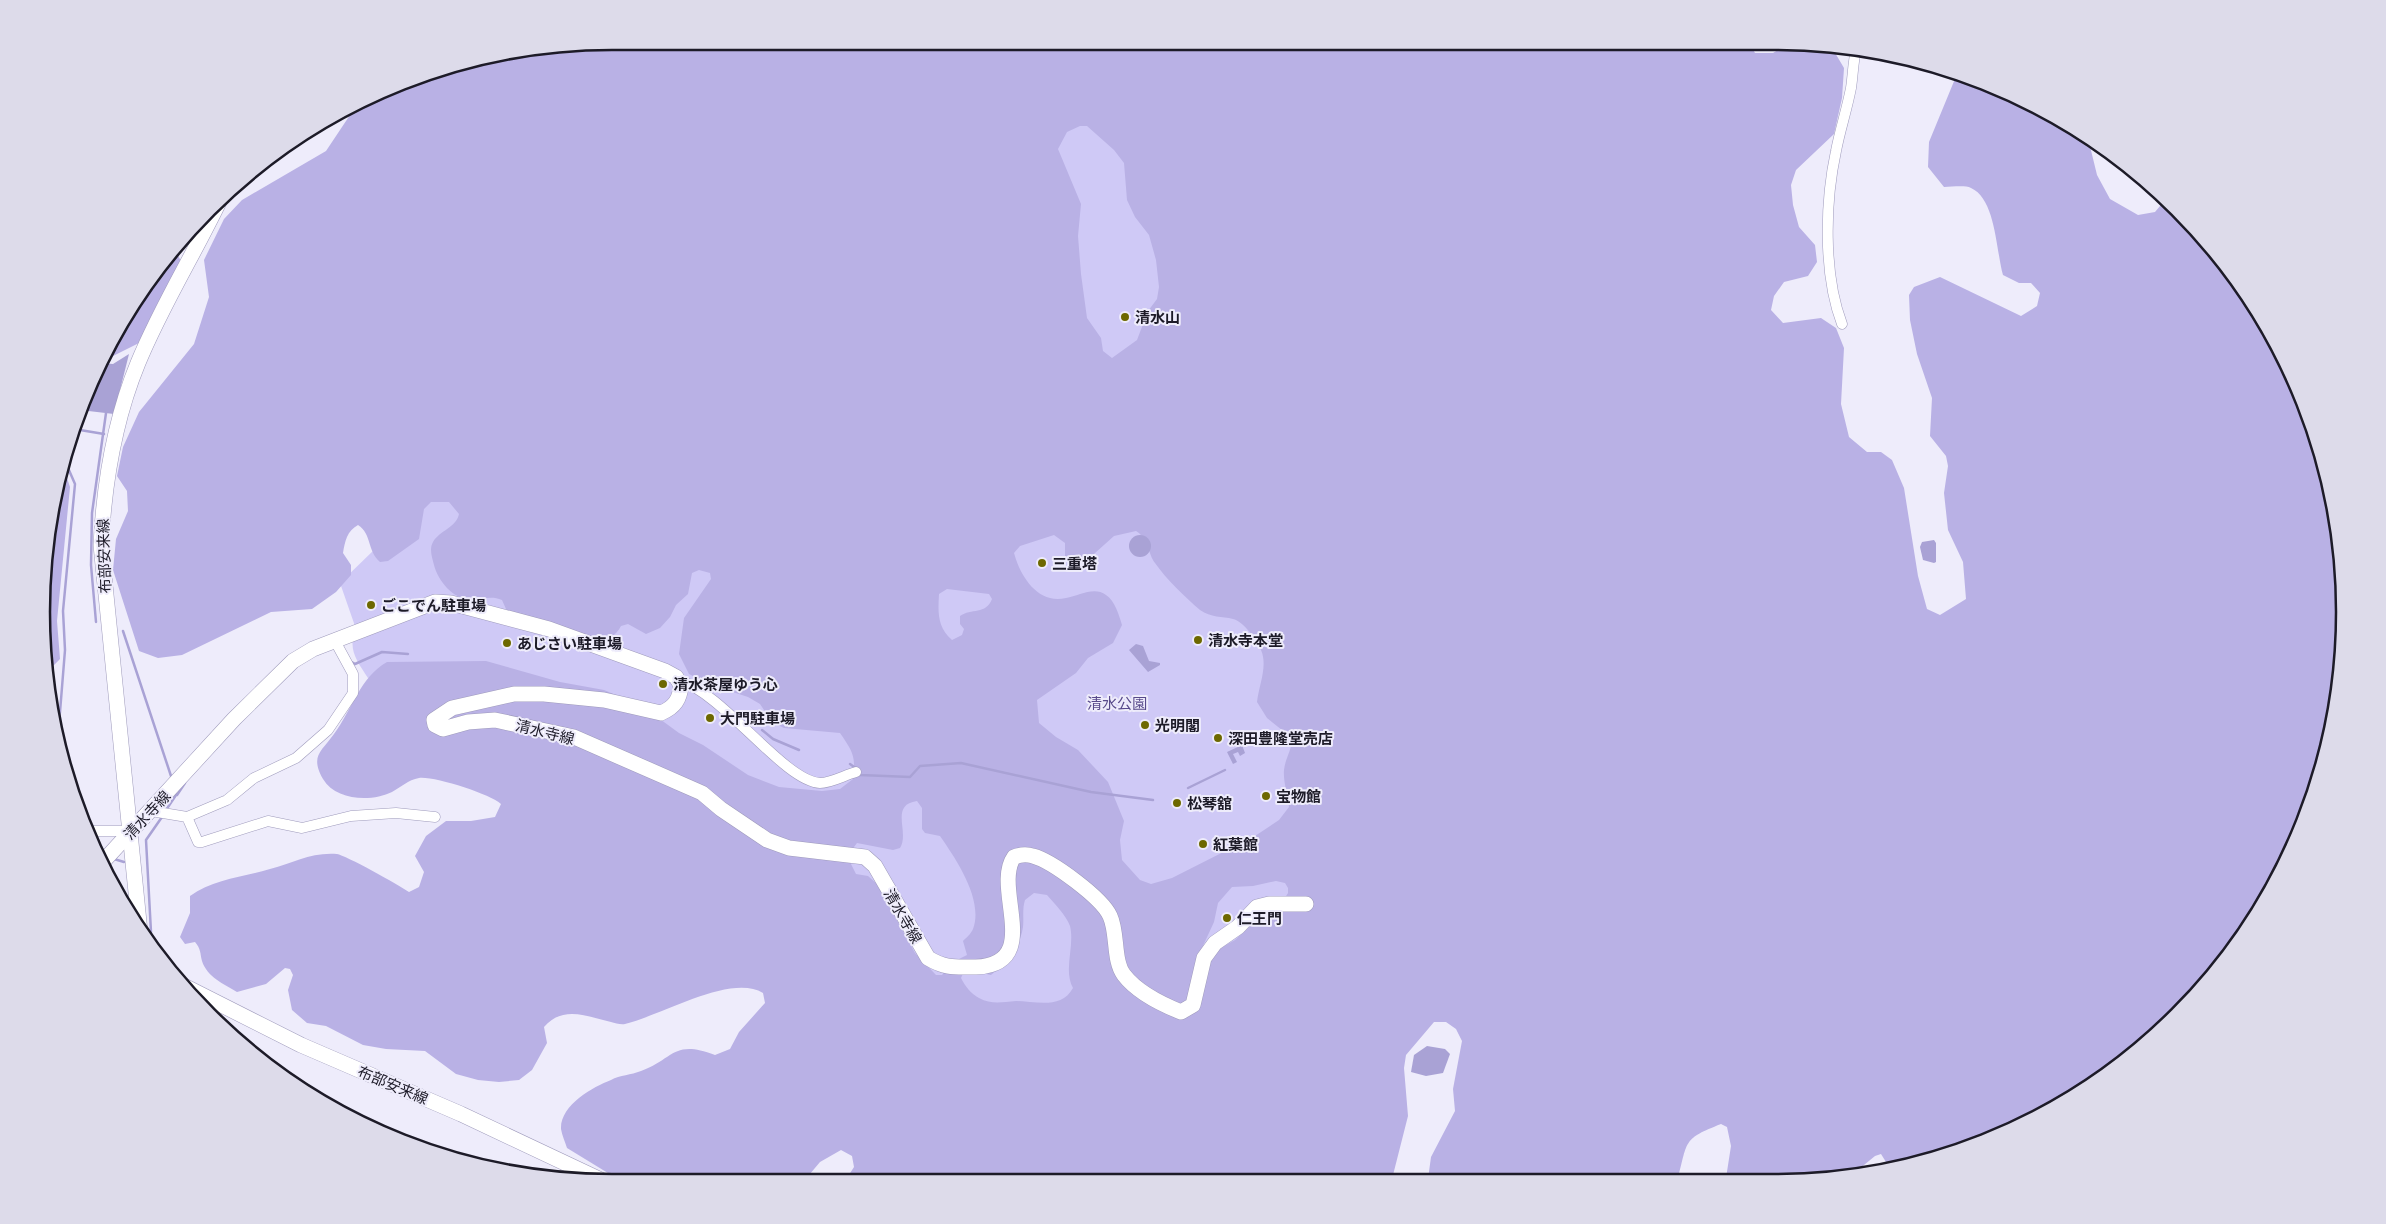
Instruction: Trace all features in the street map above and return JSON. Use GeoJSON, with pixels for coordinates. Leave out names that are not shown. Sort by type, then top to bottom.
{"type":"FeatureCollection","features":[{"type":"Feature","properties":{"kind":"main road","name":"布部安来線"},"geometry":{"type":"LineString","coordinates":[[138,913],[101,545],[103,501],[116,439],[138,364],[159,318],[209,221]]}},
{"type":"Feature","properties":{"kind":"main road","name":"清水寺線"},"geometry":{"type":"LineString","coordinates":[[107,858],[234,719],[293,661],[313,649],[421,606],[436,602],[451,603],[549,629],[665,671],[679,680],[681,685],[679,698],[675,705],[661,713],[604,700],[544,694],[514,694],[452,708],[434,720],[435,725],[443,729],[468,722],[495,720],[574,737],[702,793],[721,809],[767,840],[789,848],[865,857],[874,866],[928,958],[942,966],[988,966],[996,963],[1009,950],[1013,936],[1008,869],[1014,857],[1019,855],[1033,856],[1083,886],[1109,914],[1114,927],[1120,968],[1124,976],[1162,1005],[1181,1012],[1193,1005],[1204,958],[1215,943],[1238,927],[1251,911],[1264,905],[1306,904]]}},
{"type":"Feature","properties":{"kind":"main road","name":"布部安来線"},"geometry":{"type":"LineString","coordinates":[[200,994],[302,1045],[461,1114],[585,1173]]}},
{"type":"Feature","properties":{"kind":"street"},"geometry":{"type":"LineString","coordinates":[[1842,324],[1836,308],[1828,265],[1828,230],[1833,167],[1855,56]]}},
{"type":"Feature","properties":{"kind":"street"},"geometry":{"type":"LineString","coordinates":[[151,811],[187,817],[227,800],[254,778],[296,758],[328,730],[353,693],[353,674],[334,641]]}},
{"type":"Feature","properties":{"kind":"street"},"geometry":{"type":"LineString","coordinates":[[679,680],[693,684],[709,696],[785,764],[810,781],[822,783],[856,772]]}},
{"type":"Feature","properties":{"kind":"street"},"geometry":{"type":"LineString","coordinates":[[187,817],[198,842],[268,821],[302,828],[351,816],[396,813],[435,817]]}},
{"type":"Feature","properties":{"kind":"street"},"geometry":{"type":"LineString","coordinates":[[95,831],[124,831],[130,834]]}},
{"type":"Feature","properties":{"kind":"green space","name":"清水公園"},"geometry":{"type":"Polygon","coordinates":[[[1109,120],[1438,873],[1007,1047],[368,678],[354,655],[353,636],[356,629],[340,583],[376,548],[404,506],[1037,215],[1063,123],[1109,120]]]}},
{"type":"Feature","properties":{"kind":"shaded area"},"geometry":{"type":"Polygon","coordinates":[[[1753,50],[1755,53],[1773,53],[1778,50],[1836,54],[1844,68],[1842,98],[1834,134],[1796,170],[1791,185],[1793,205],[1799,227],[1815,245],[1817,262],[1808,276],[1784,282],[1774,296],[1771,310],[1783,323],[1821,318],[1836,328],[1844,348],[1841,404],[1849,437],[1867,452],[1881,452],[1892,460],[1904,488],[1918,576],[1927,609],[1940,615],[1966,599],[1963,562],[1948,530],[1944,493],[1948,466],[1946,456],[1930,436],[1932,398],[1917,354],[1910,320],[1909,295],[1914,287],[1940,277],[2021,316],[2037,306],[2040,293],[2031,283],[2019,283],[2003,275],[1994,227],[1986,203],[1979,194],[1968,187],[1944,187],[1928,167],[1929,142],[1955,80],[2023,108],[2055,125],[2090,148],[2097,175],[2110,199],[2138,215],[2155,212],[2161,205],[2197,241],[2220,270],[2261,331],[2278,363],[2306,431],[2317,467],[2325,502],[2335,575],[2335,649],[2331,685],[2317,757],[2306,793],[2278,861],[2261,893],[2241,924],[2197,983],[2145,1035],[2086,1079],[2055,1099],[2023,1116],[1955,1144],[1886,1163],[1881,1154],[1875,1156],[1862,1167],[1847,1169],[1811,1173],[1727,1174],[1731,1146],[1727,1127],[1721,1124],[1700,1133],[1689,1142],[1679,1174],[1429,1174],[1431,1157],[1455,1111],[1453,1089],[1462,1041],[1456,1029],[1446,1022],[1434,1022],[1406,1055],[1404,1068],[1408,1116],[1393,1174],[850,1174],[854,1167],[852,1156],[841,1150],[820,1162],[810,1174],[609,1174],[567,1148],[561,1129],[562,1120],[566,1112],[579,1098],[595,1087],[614,1078],[652,1066],[682,1050],[690,1049],[715,1055],[730,1049],[739,1032],[765,1003],[763,993],[749,988],[733,988],[695,998],[640,1020],[623,1024],[584,1015],[567,1014],[559,1016],[551,1020],[544,1027],[547,1043],[532,1070],[519,1080],[499,1082],[478,1080],[456,1074],[425,1051],[386,1049],[363,1045],[326,1026],[307,1023],[292,1010],[288,990],[293,975],[290,969],[285,968],[266,984],[237,992],[216,980],[204,967],[195,942],[185,944],[180,937],[190,913],[190,896],[199,890],[218,882],[270,869],[303,858],[337,854],[409,892],[419,887],[424,872],[415,856],[426,836],[446,821],[471,821],[495,817],[501,804],[495,800],[486,795],[437,780],[419,778],[384,795],[355,798],[336,792],[323,779],[317,765],[317,759],[321,750],[340,725],[363,685],[378,668],[387,662],[486,661],[560,682],[604,690],[642,706],[679,733],[703,745],[748,775],[779,787],[822,791],[840,789],[853,779],[854,759],[851,750],[840,733],[784,728],[772,722],[760,704],[748,697],[708,684],[689,674],[679,654],[684,618],[711,579],[710,573],[699,570],[692,573],[688,594],[676,605],[670,617],[660,628],[646,634],[628,624],[621,626],[611,637],[597,643],[515,617],[506,609],[502,600],[490,598],[471,600],[452,593],[436,571],[431,547],[436,538],[455,523],[459,514],[449,502],[431,502],[424,509],[419,539],[388,561],[380,562],[376,558],[366,533],[358,525],[354,527],[347,537],[343,553],[351,565],[351,575],[336,592],[312,609],[271,612],[182,655],[158,658],[139,651],[113,570],[116,539],[128,511],[127,491],[117,476],[123,447],[139,412],[194,344],[209,297],[204,260],[224,219],[242,200],[326,151],[350,115],[397,93],[467,69],[502,61],[575,51],[1753,50]],[[1080,126],[1067,132],[1058,149],[1081,204],[1078,236],[1087,318],[1101,338],[1103,351],[1112,358],[1137,340],[1148,311],[1157,299],[1159,287],[1156,260],[1149,235],[1135,217],[1127,200],[1124,163],[1114,150],[1087,126],[1080,126]],[[1136,531],[1114,536],[1085,562],[1073,565],[1065,556],[1065,543],[1054,535],[1020,546],[1014,553],[1026,579],[1039,593],[1056,599],[1091,591],[1101,592],[1114,604],[1118,613],[1122,625],[1113,643],[1088,658],[1076,673],[1037,700],[1039,723],[1056,737],[1078,750],[1108,782],[1124,821],[1120,840],[1122,860],[1140,880],[1151,884],[1172,878],[1255,836],[1279,820],[1289,807],[1284,770],[1292,738],[1267,718],[1257,702],[1264,662],[1261,650],[1253,636],[1237,620],[1208,614],[1194,605],[1160,569],[1153,559],[1146,542],[1136,531]],[[947,589],[939,594],[941,624],[952,640],[962,635],[964,629],[960,624],[960,616],[986,607],[992,599],[989,594],[947,589]],[[917,801],[904,808],[902,813],[903,834],[900,848],[893,850],[857,843],[851,851],[851,864],[856,874],[868,876],[877,884],[915,953],[936,975],[942,975],[951,963],[967,955],[963,941],[973,929],[975,905],[967,880],[940,836],[925,833],[922,829],[922,808],[917,801]],[[1276,881],[1253,886],[1232,887],[1218,903],[1214,922],[1202,948],[1208,955],[1235,940],[1261,916],[1283,901],[1288,893],[1285,883],[1276,881]],[[1034,893],[1025,900],[1023,927],[1019,941],[1007,959],[991,975],[982,973],[967,965],[961,978],[971,992],[988,1002],[1055,1002],[1068,995],[1073,988],[1069,974],[1071,934],[1068,922],[1060,909],[1047,895],[1034,893]]]}},
{"type":"Feature","properties":{"kind":"shaded area"},"geometry":{"type":"Polygon","coordinates":[[[178,255],[182,263],[141,342],[113,356],[125,331],[178,255]]]}},
{"type":"Feature","properties":{"kind":"shaded area"},"geometry":{"type":"Polygon","coordinates":[[[129,354],[114,414],[88,411],[108,364],[113,364],[129,354]]]}},
{"type":"Feature","properties":{"kind":"shaded area"},"geometry":{"type":"Polygon","coordinates":[[[67,477],[70,487],[57,621],[60,659],[54,665],[51,649],[51,575],[55,539],[67,477]]]}},
{"type":"Feature","properties":{"kind":"shaded area"},"geometry":{"type":"Polygon","coordinates":[[[1140,535],[1148,538],[1151,546],[1148,554],[1140,557],[1132,554],[1129,546],[1132,538],[1140,535]]]}},
{"type":"Feature","properties":{"kind":"shaded area"},"geometry":{"type":"Polygon","coordinates":[[[1934,540],[1936,543],[1936,562],[1934,563],[1923,560],[1920,547],[1922,542],[1934,540]]]}},
{"type":"Feature","properties":{"kind":"shaded area"},"geometry":{"type":"Polygon","coordinates":[[[1136,644],[1143,646],[1149,661],[1160,663],[1160,665],[1148,672],[1129,650],[1136,644]]]}},
{"type":"Feature","properties":{"kind":"shaded area"},"geometry":{"type":"Polygon","coordinates":[[[1242,745],[1245,753],[1240,756],[1238,752],[1233,754],[1237,762],[1233,764],[1227,752],[1242,745]]]}},
{"type":"Feature","properties":{"kind":"shaded area"},"geometry":{"type":"Polygon","coordinates":[[[1427,1046],[1445,1049],[1450,1054],[1443,1073],[1426,1076],[1411,1072],[1414,1055],[1427,1046]]]}},
{"type":"Feature","properties":{"kind":"waterway"},"geometry":{"type":"LineString","coordinates":[[96,622],[91,565],[92,513],[106,413]]}},
{"type":"Feature","properties":{"kind":"waterway"},"geometry":{"type":"LineString","coordinates":[[80,430],[104,434]]}},
{"type":"Feature","properties":{"kind":"waterway"},"geometry":{"type":"LineString","coordinates":[[60,714],[65,650],[63,611],[75,484],[69,469]]}},
{"type":"Feature","properties":{"kind":"waterway"},"geometry":{"type":"LineString","coordinates":[[123,631],[172,779]]}},
{"type":"Feature","properties":{"kind":"waterway"},"geometry":{"type":"LineString","coordinates":[[350,661],[355,664],[382,652],[408,654]]}},
{"type":"Feature","properties":{"kind":"waterway"},"geometry":{"type":"LineString","coordinates":[[762,730],[773,739],[799,750]]}},
{"type":"Feature","properties":{"kind":"waterway"},"geometry":{"type":"LineString","coordinates":[[860,774],[910,777],[920,766],[961,763],[1091,792],[1153,800]]}},
{"type":"Feature","properties":{"kind":"waterway"},"geometry":{"type":"LineString","coordinates":[[850,764],[857,769]]}},
{"type":"Feature","properties":{"kind":"waterway"},"geometry":{"type":"LineString","coordinates":[[1188,788],[1225,770]]}},
{"type":"Feature","properties":{"kind":"waterway"},"geometry":{"type":"LineString","coordinates":[[177,795],[185,783]]}},
{"type":"Feature","properties":{"kind":"waterway"},"geometry":{"type":"LineString","coordinates":[[166,810],[176,795],[175,791]]}},
{"type":"Feature","properties":{"kind":"waterway"},"geometry":{"type":"LineString","coordinates":[[151,932],[146,840],[162,817]]}},
{"type":"Feature","properties":{"kind":"waterway"},"geometry":{"type":"LineString","coordinates":[[114,859],[124,862]]}},
{"type":"Feature","properties":{"kind":"place","name":"清水山"},"geometry":{"type":"Point","coordinates":[1125,317]}},
{"type":"Feature","properties":{"kind":"place","name":"三重塔"},"geometry":{"type":"Point","coordinates":[1042,563]}},
{"type":"Feature","properties":{"kind":"place","name":"ごこでん駐車場"},"geometry":{"type":"Point","coordinates":[371,605]}},
{"type":"Feature","properties":{"kind":"place","name":"清水寺本堂"},"geometry":{"type":"Point","coordinates":[1198,640]}},
{"type":"Feature","properties":{"kind":"place","name":"あじさい駐車場"},"geometry":{"type":"Point","coordinates":[507,643]}},
{"type":"Feature","properties":{"kind":"place","name":"清水茶屋ゆう心"},"geometry":{"type":"Point","coordinates":[663,684]}},
{"type":"Feature","properties":{"kind":"place","name":"大門駐車場"},"geometry":{"type":"Point","coordinates":[710,718]}},
{"type":"Feature","properties":{"kind":"place","name":"光明閣"},"geometry":{"type":"Point","coordinates":[1145,725]}},
{"type":"Feature","properties":{"kind":"place","name":"深田豊隆堂売店"},"geometry":{"type":"Point","coordinates":[1218,738]}},
{"type":"Feature","properties":{"kind":"place","name":"宝物館"},"geometry":{"type":"Point","coordinates":[1266,796]}},
{"type":"Feature","properties":{"kind":"place","name":"松琴舘"},"geometry":{"type":"Point","coordinates":[1177,803]}},
{"type":"Feature","properties":{"kind":"place","name":"紅葉館"},"geometry":{"type":"Point","coordinates":[1203,844]}},
{"type":"Feature","properties":{"kind":"place","name":"仁王門"},"geometry":{"type":"Point","coordinates":[1227,918]}}]}
